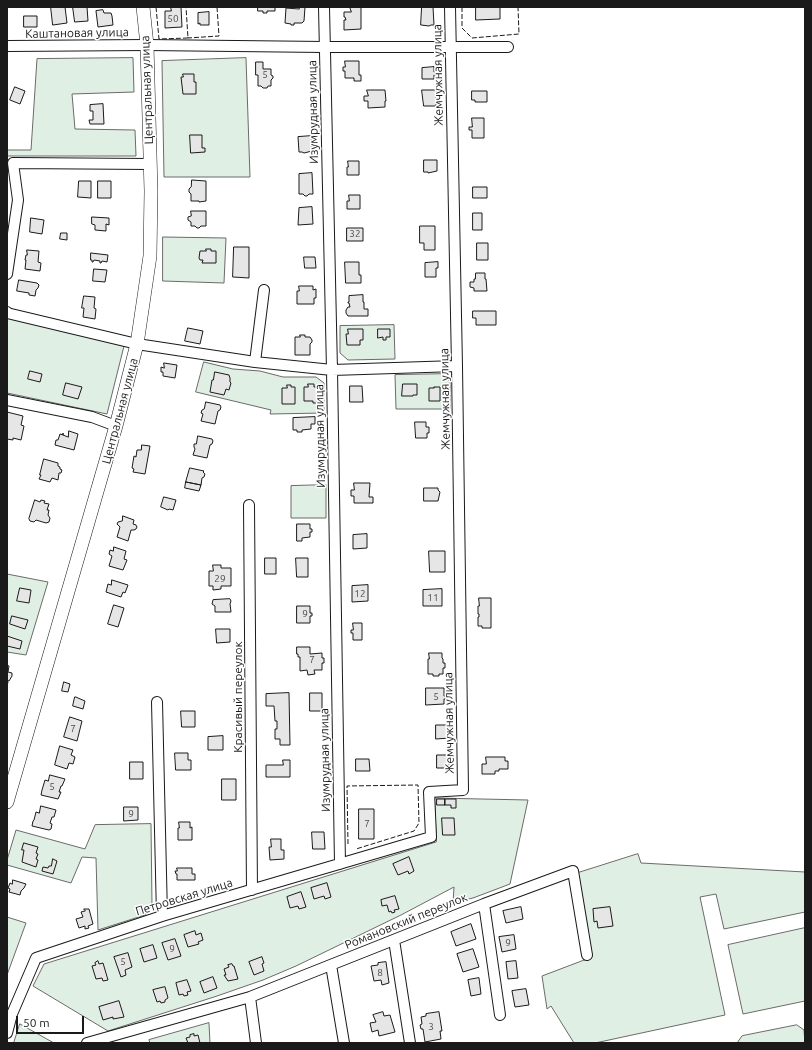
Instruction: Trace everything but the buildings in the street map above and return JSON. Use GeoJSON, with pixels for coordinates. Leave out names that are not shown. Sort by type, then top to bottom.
{"type":"FeatureCollection","features":[{"type":"Feature","properties":{"kind":"main road","name":"Центральная улица"},"geometry":{"type":"LineString","coordinates":[[7,802],[116,426],[137,344],[150,256],[151,191],[146,45],[143,7]]}},
{"type":"Feature","properties":{"kind":"street","name":"Изумрудная улица"},"geometry":{"type":"LineString","coordinates":[[324,7],[332,370],[340,864]]}},
{"type":"Feature","properties":{"kind":"street","name":"Жемчужная улица"},"geometry":{"type":"LineString","coordinates":[[450,7],[463,790]]}},
{"type":"Feature","properties":{"kind":"street","name":"Каштановая улица"},"geometry":{"type":"LineString","coordinates":[[7,46],[146,45],[508,47]]}},
{"type":"Feature","properties":{"kind":"street"},"geometry":{"type":"LineString","coordinates":[[7,274],[18,200],[13,162],[150,164]]}},
{"type":"Feature","properties":{"kind":"street"},"geometry":{"type":"LineString","coordinates":[[255,362],[264,290]]}},
{"type":"Feature","properties":{"kind":"street"},"geometry":{"type":"LineString","coordinates":[[7,312],[137,344],[255,362],[332,370],[457,366]]}},
{"type":"Feature","properties":{"kind":"street"},"geometry":{"type":"LineString","coordinates":[[7,400],[92,417],[116,426]]}},
{"type":"Feature","properties":{"kind":"street","name":"Красивый переулок"},"geometry":{"type":"LineString","coordinates":[[249,505],[252,890]]}},
{"type":"Feature","properties":{"kind":"street"},"geometry":{"type":"LineString","coordinates":[[157,702],[162,916]]}},
{"type":"Feature","properties":{"kind":"street","name":"Петровская улица"},"geometry":{"type":"LineString","coordinates":[[7,1033],[12,1014],[36,958],[162,916],[431,837],[429,792],[463,790]]}},
{"type":"Feature","properties":{"kind":"street","name":"Романовский переулок"},"geometry":{"type":"LineString","coordinates":[[250,997],[484,904],[573,871],[587,955]]}},
{"type":"Feature","properties":{"kind":"street"},"geometry":{"type":"LineString","coordinates":[[484,904],[500,1015]]}},
{"type":"Feature","properties":{"kind":"street"},"geometry":{"type":"LineString","coordinates":[[394,940],[410,1043]]}},
{"type":"Feature","properties":{"kind":"street"},"geometry":{"type":"LineString","coordinates":[[331,965],[344,1043]]}},
{"type":"Feature","properties":{"kind":"street"},"geometry":{"type":"LineString","coordinates":[[87,1043],[250,997],[256,1043]]}},
{"type":"Feature","properties":{"kind":"green space"},"geometry":{"type":"Polygon","coordinates":[[[133,58],[134,92],[72,94],[75,129],[135,130],[136,156],[7,156],[7,150],[31,150],[37,59],[133,58]]]}},
{"type":"Feature","properties":{"kind":"green space"},"geometry":{"type":"Polygon","coordinates":[[[246,58],[250,177],[164,177],[162,61],[246,58]]]}},
{"type":"Feature","properties":{"kind":"green space"},"geometry":{"type":"Polygon","coordinates":[[[163,237],[226,238],[224,283],[163,281],[163,237]]]}},
{"type":"Feature","properties":{"kind":"green space"},"geometry":{"type":"Polygon","coordinates":[[[7,317],[124,346],[107,414],[7,393],[7,317]]]}},
{"type":"Feature","properties":{"kind":"green space"},"geometry":{"type":"Polygon","coordinates":[[[394,325],[395,359],[348,360],[340,353],[340,326],[394,325]]]}},
{"type":"Feature","properties":{"kind":"green space"},"geometry":{"type":"Polygon","coordinates":[[[204,362],[233,369],[260,371],[283,377],[316,377],[324,383],[324,413],[270,414],[271,410],[196,392],[204,362]]]}},
{"type":"Feature","properties":{"kind":"green space"},"geometry":{"type":"Polygon","coordinates":[[[443,374],[450,382],[450,409],[396,409],[395,375],[443,374]]]}},
{"type":"Feature","properties":{"kind":"green space"},"geometry":{"type":"Polygon","coordinates":[[[326,485],[326,518],[291,518],[291,486],[326,485]]]}},
{"type":"Feature","properties":{"kind":"green space"},"geometry":{"type":"Polygon","coordinates":[[[7,574],[48,582],[26,655],[7,652],[7,574]]]}},
{"type":"Feature","properties":{"kind":"green space"},"geometry":{"type":"Polygon","coordinates":[[[435,798],[528,800],[510,884],[473,898],[453,903],[454,887],[401,915],[296,966],[263,980],[108,1031],[33,986],[44,964],[436,842],[435,798]]]}},
{"type":"Feature","properties":{"kind":"green space"},"geometry":{"type":"Polygon","coordinates":[[[151,824],[152,905],[145,915],[98,930],[96,858],[82,857],[71,883],[7,865],[7,860],[16,830],[85,849],[95,825],[151,824]]]}},
{"type":"Feature","properties":{"kind":"green space"},"geometry":{"type":"Polygon","coordinates":[[[638,854],[641,863],[805,872],[805,912],[724,929],[716,894],[700,897],[725,1015],[595,1043],[574,1043],[551,1006],[547,1009],[542,976],[592,957],[578,873],[638,854]]]}},
{"type":"Feature","properties":{"kind":"green space"},"geometry":{"type":"Polygon","coordinates":[[[7,917],[26,923],[7,975],[7,917]]]}},
{"type":"Feature","properties":{"kind":"green space"},"geometry":{"type":"Polygon","coordinates":[[[805,928],[805,1001],[743,1014],[728,945],[805,928]]]}},
{"type":"Feature","properties":{"kind":"green space"},"geometry":{"type":"Polygon","coordinates":[[[209,1023],[210,1043],[150,1043],[149,1040],[209,1023]]]}},
{"type":"Feature","properties":{"kind":"green space"},"geometry":{"type":"Polygon","coordinates":[[[20,1024],[54,1043],[14,1043],[20,1024]]]}},
{"type":"Feature","properties":{"kind":"green space"},"geometry":{"type":"Polygon","coordinates":[[[797,1025],[804,1030],[805,1043],[737,1043],[742,1036],[797,1025]]]}},
{"type":"Feature","properties":{"kind":"fence"},"geometry":{"type":"LineString","coordinates":[[156,7],[159,39],[188,38],[186,7]]}},
{"type":"Feature","properties":{"kind":"fence"},"geometry":{"type":"LineString","coordinates":[[188,37],[219,36],[217,7]]}},
{"type":"Feature","properties":{"kind":"fence"},"geometry":{"type":"LineString","coordinates":[[462,7],[462,28],[472,38],[519,34],[518,7]]}},
{"type":"Feature","properties":{"kind":"fence"},"geometry":{"type":"LineString","coordinates":[[348,844],[347,786],[418,785],[419,823],[414,831],[356,849]]}}]}
